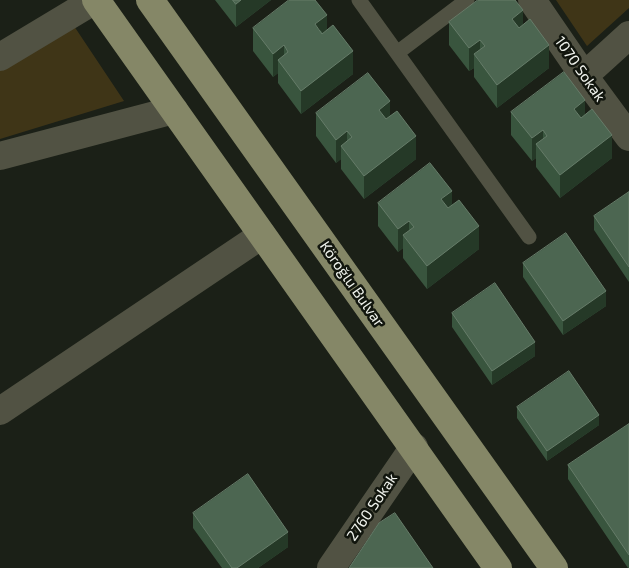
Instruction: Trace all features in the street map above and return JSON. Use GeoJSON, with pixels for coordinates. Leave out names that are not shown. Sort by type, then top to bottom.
{"type":"FeatureCollection","features":[{"type":"Feature","properties":{"kind":"main road"},"geometry":{"type":"LineString","coordinates":[[95,0],[414,447],[498,568]]}},
{"type":"Feature","properties":{"kind":"main road","name":"Köroğlu Bulvar"},"geometry":{"type":"LineString","coordinates":[[150,0],[554,568]]}},
{"type":"Feature","properties":{"kind":"street"},"geometry":{"type":"LineString","coordinates":[[0,57],[95,0]]}},
{"type":"Feature","properties":{"kind":"street","name":"1070 Sokak"},"geometry":{"type":"LineString","coordinates":[[532,0],[629,137]]}},
{"type":"Feature","properties":{"kind":"street"},"geometry":{"type":"LineString","coordinates":[[584,76],[629,35]]}},
{"type":"Feature","properties":{"kind":"street"},"geometry":{"type":"LineString","coordinates":[[0,156],[174,110]]}},
{"type":"Feature","properties":{"kind":"street"},"geometry":{"type":"LineString","coordinates":[[0,411],[262,235]]}},
{"type":"Feature","properties":{"kind":"street","name":"2760 Sokak"},"geometry":{"type":"LineString","coordinates":[[331,568],[414,447]]}},
{"type":"Feature","properties":{"kind":"lane"},"geometry":{"type":"LineString","coordinates":[[359,0],[529,237]]}},
{"type":"Feature","properties":{"kind":"lane"},"geometry":{"type":"LineString","coordinates":[[397,52],[467,0]]}},
{"type":"Feature","properties":{"kind":"shaded area"},"geometry":{"type":"Polygon","coordinates":[[[556,0],[629,0],[629,8],[587,46],[556,0]]]}},
{"type":"Feature","properties":{"kind":"shaded area"},"geometry":{"type":"Polygon","coordinates":[[[74,26],[124,101],[0,139],[0,68],[74,26]]]}},
{"type":"Feature","properties":{"kind":"building"},"geometry":{"type":"Polygon","coordinates":[[[233,0],[241,0],[236,4],[233,0]]]}},
{"type":"Feature","properties":{"kind":"building"},"geometry":{"type":"Polygon","coordinates":[[[289,0],[315,0],[327,15],[315,24],[322,34],[333,25],[353,51],[301,91],[278,60],[288,52],[284,45],[273,54],[253,28],[289,0]]]}},
{"type":"Feature","properties":{"kind":"building"},"geometry":{"type":"Polygon","coordinates":[[[478,0],[515,0],[523,10],[512,19],[519,28],[530,19],[549,45],[497,85],[474,54],[485,46],[480,40],[469,48],[449,22],[478,0]]]}},
{"type":"Feature","properties":{"kind":"building"},"geometry":{"type":"Polygon","coordinates":[[[564,72],[585,100],[574,109],[581,118],[592,109],[612,135],[560,175],[536,144],[547,136],[543,130],[532,138],[511,112],[564,72]]]}},
{"type":"Feature","properties":{"kind":"building"},"geometry":{"type":"Polygon","coordinates":[[[368,73],[390,101],[379,110],[386,119],[397,111],[416,136],[364,176],[341,146],[352,137],[347,131],[336,140],[316,113],[368,73]]]}},
{"type":"Feature","properties":{"kind":"building"},"geometry":{"type":"Polygon","coordinates":[[[430,163],[452,191],[441,199],[448,208],[459,200],[479,226],[427,266],[403,235],[414,227],[409,221],[398,229],[378,203],[430,163]]]}},
{"type":"Feature","properties":{"kind":"building"},"geometry":{"type":"Polygon","coordinates":[[[629,192],[629,267],[594,216],[629,192]]]}},
{"type":"Feature","properties":{"kind":"building"},"geometry":{"type":"Polygon","coordinates":[[[566,233],[606,291],[563,321],[523,263],[566,233]]]}},
{"type":"Feature","properties":{"kind":"building"},"geometry":{"type":"Polygon","coordinates":[[[495,283],[535,342],[492,371],[452,313],[495,283]]]}},
{"type":"Feature","properties":{"kind":"building"},"geometry":{"type":"Polygon","coordinates":[[[569,371],[599,415],[547,451],[517,407],[569,371]]]}},
{"type":"Feature","properties":{"kind":"building"},"geometry":{"type":"Polygon","coordinates":[[[629,424],[629,555],[568,465],[629,424]]]}},
{"type":"Feature","properties":{"kind":"building"},"geometry":{"type":"Polygon","coordinates":[[[248,474],[288,532],[237,568],[232,568],[193,513],[248,474]]]}},
{"type":"Feature","properties":{"kind":"building"},"geometry":{"type":"Polygon","coordinates":[[[395,513],[433,568],[349,568],[379,523],[395,513]]]}}]}
